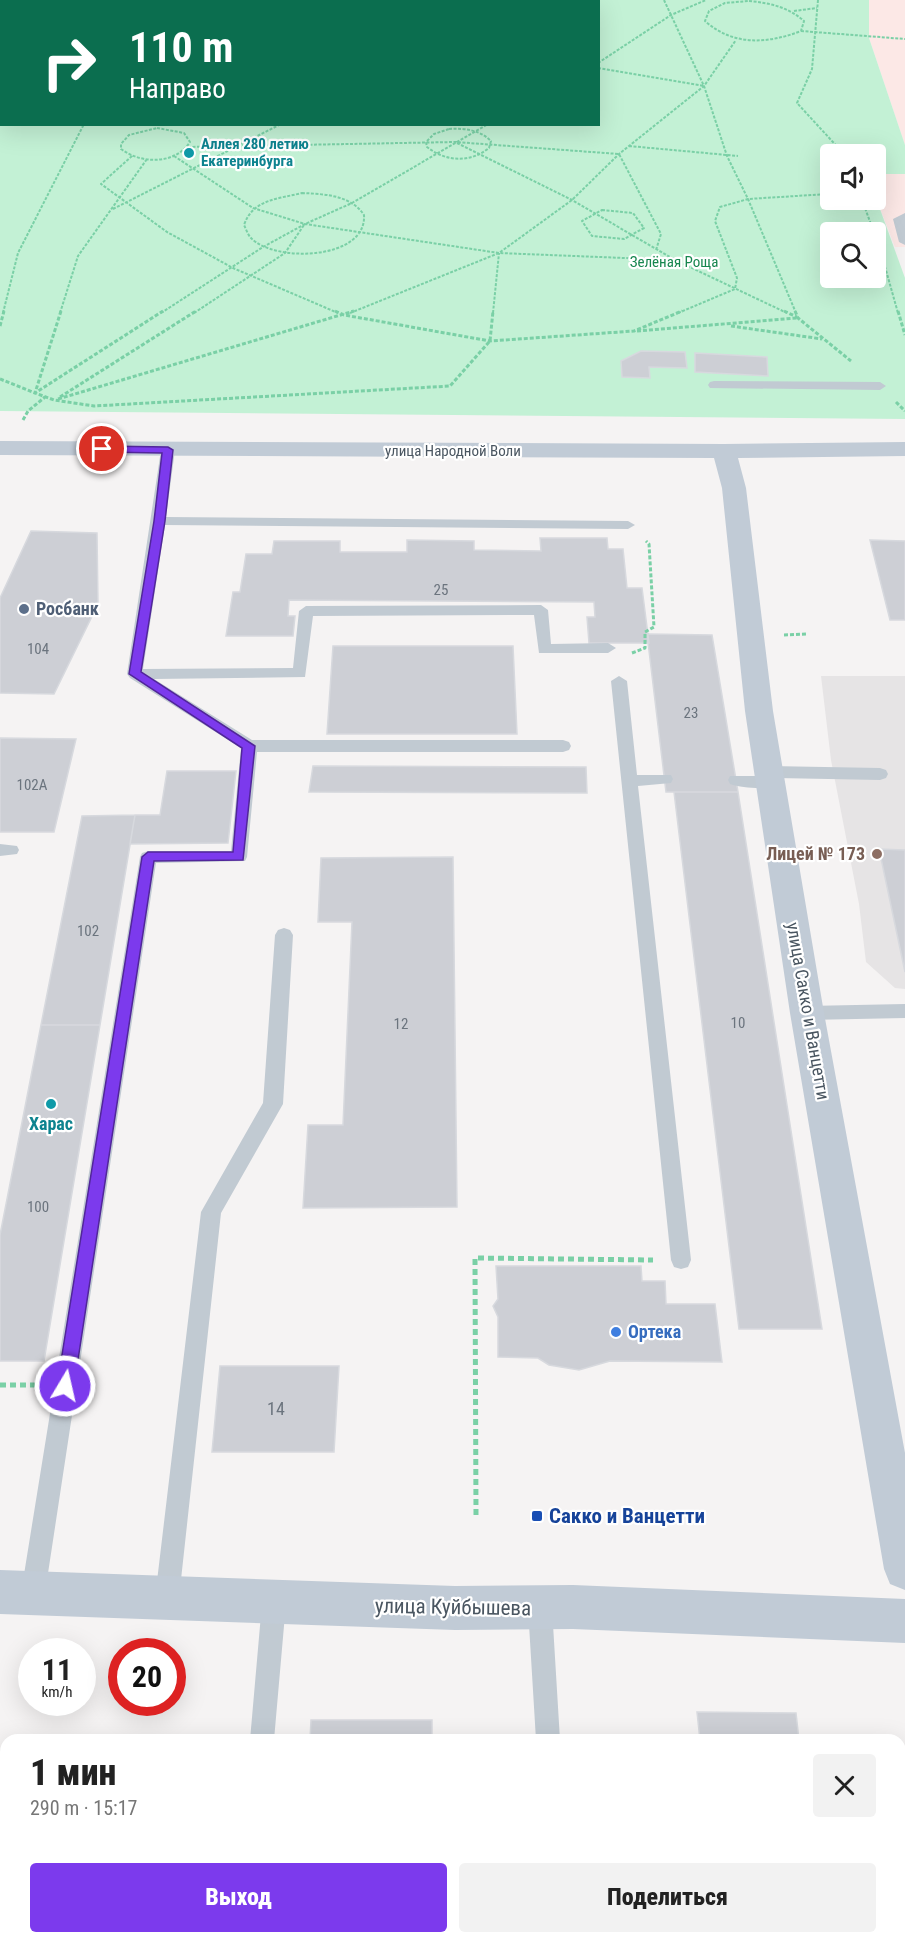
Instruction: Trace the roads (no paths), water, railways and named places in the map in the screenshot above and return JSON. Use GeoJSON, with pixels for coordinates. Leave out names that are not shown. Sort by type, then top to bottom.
{"type":"FeatureCollection","features":[{"type":"Feature","properties":{"kind":"street","name":"улица Народной Воли"},"geometry":{"type":"LineString","coordinates":[[0,448],[724,451],[905,449]]}},
{"type":"Feature","properties":{"kind":"street","name":"улица Сакко и Ванцетти"},"geometry":{"type":"LineString","coordinates":[[724,451],[734,488],[749,635],[807,1013],[905,1569]]}},
{"type":"Feature","properties":{"kind":"street","name":"улица Куйбышева"},"geometry":{"type":"LineString","coordinates":[[17,1592],[274,1603],[573,1607],[905,1621]]}},
{"type":"Feature","properties":{"kind":"lane"},"geometry":{"type":"LineString","coordinates":[[905,216],[899,219],[905,242]]}},
{"type":"Feature","properties":{"kind":"lane"},"geometry":{"type":"LineString","coordinates":[[714,385],[880,386]]}},
{"type":"Feature","properties":{"kind":"lane"},"geometry":{"type":"LineString","coordinates":[[135,674],[168,450]]}},
{"type":"Feature","properties":{"kind":"lane"},"geometry":{"type":"LineString","coordinates":[[159,521],[628,525]]}},
{"type":"Feature","properties":{"kind":"lane"},"geometry":{"type":"LineString","coordinates":[[135,674],[300,673],[306,611],[541,610],[544,649],[608,648]]}},
{"type":"Feature","properties":{"kind":"lane"},"geometry":{"type":"LineString","coordinates":[[135,674],[249,746],[563,746]]}},
{"type":"Feature","properties":{"kind":"lane"},"geometry":{"type":"LineString","coordinates":[[619,681],[681,1260]]}},
{"type":"Feature","properties":{"kind":"lane"},"geometry":{"type":"LineString","coordinates":[[17,1592],[148,857],[239,857],[249,746]]}},
{"type":"Feature","properties":{"kind":"lane"},"geometry":{"type":"LineString","coordinates":[[736,780],[880,774]]}},
{"type":"Feature","properties":{"kind":"lane"},"geometry":{"type":"LineString","coordinates":[[629,781],[665,780]]}},
{"type":"Feature","properties":{"kind":"lane"},"geometry":{"type":"LineString","coordinates":[[167,1598],[211,1212],[273,1104],[284,935]]}},
{"type":"Feature","properties":{"kind":"lane"},"geometry":{"type":"LineString","coordinates":[[807,1013],[905,1011]]}},
{"type":"Feature","properties":{"kind":"lane"},"geometry":{"type":"LineString","coordinates":[[263,1734],[274,1603]]}},
{"type":"Feature","properties":{"kind":"lane"},"geometry":{"type":"LineString","coordinates":[[540,1608],[548,1734]]}},
{"type":"Feature","properties":{"kind":"place","name":"Аллея 280 летию Екатеринбурга"},"geometry":{"type":"Point","coordinates":[189,153]}},
{"type":"Feature","properties":{"kind":"place","name":"Росбанк"},"geometry":{"type":"Point","coordinates":[24,609]}},
{"type":"Feature","properties":{"kind":"place","name":"Лицей № 173"},"geometry":{"type":"Point","coordinates":[877,854]}},
{"type":"Feature","properties":{"kind":"place","name":"Харас"},"geometry":{"type":"Point","coordinates":[51,1104]}},
{"type":"Feature","properties":{"kind":"place","name":"Ортека"},"geometry":{"type":"Point","coordinates":[616,1332]}},
{"type":"Feature","properties":{"kind":"place","name":"Сакко и Ванцетти"},"geometry":{"type":"Point","coordinates":[537,1516]}},
{"type":"Feature","properties":{"kind":"park label","name":"Зелёная Роща"},"geometry":{"type":"Point","coordinates":[674,262]}}]}
